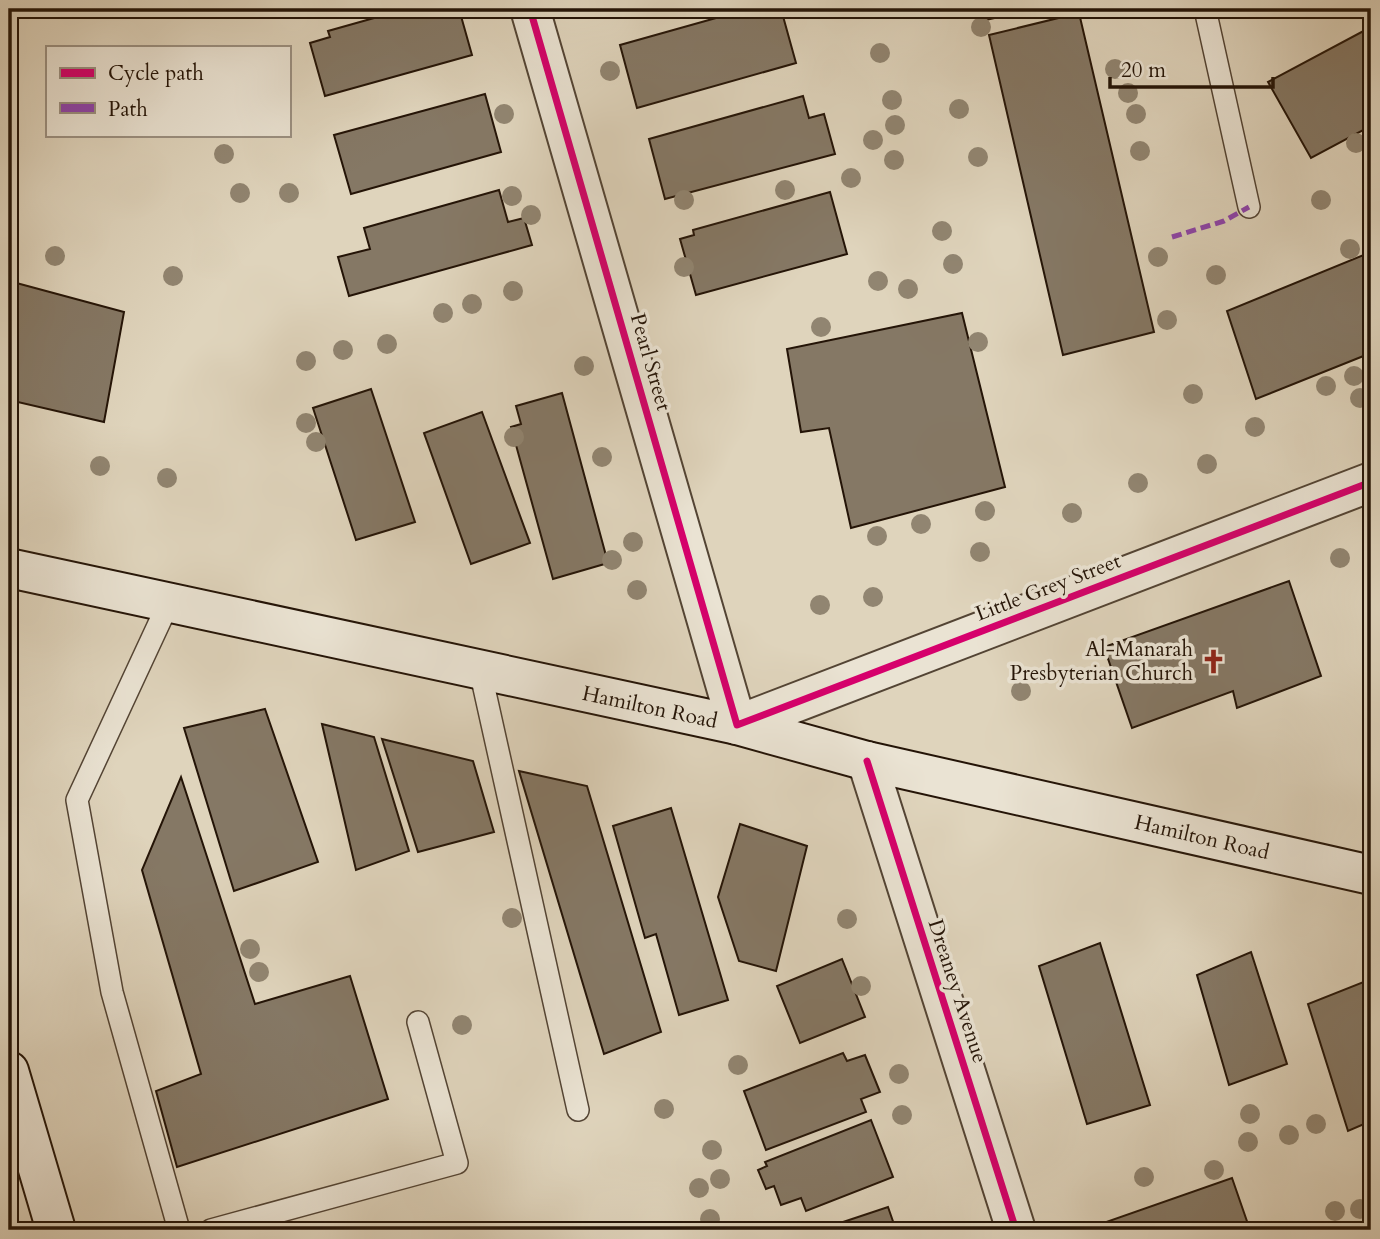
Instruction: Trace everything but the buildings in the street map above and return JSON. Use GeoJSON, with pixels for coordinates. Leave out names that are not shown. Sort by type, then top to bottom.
{"type":"FeatureCollection","features":[{"type":"Feature","properties":{"kind":"street","name":"Pearl Street"},"geometry":{"type":"LineString","coordinates":[[530,9],[737,725]]}},
{"type":"Feature","properties":{"kind":"street","name":"Little Grey Street"},"geometry":{"type":"LineString","coordinates":[[737,725],[1370,485]]}},
{"type":"Feature","properties":{"kind":"street","name":"Hamilton Road"},"geometry":{"type":"LineString","coordinates":[[9,568],[737,725],[867,761],[1371,875]]}},
{"type":"Feature","properties":{"kind":"street","name":"Dreaney Avenue"},"geometry":{"type":"LineString","coordinates":[[867,761],[1016,1230]]}},
{"type":"Feature","properties":{"kind":"street"},"geometry":{"type":"LineString","coordinates":[[9,1071],[56,1230]]}},
{"type":"Feature","properties":{"kind":"lane"},"geometry":{"type":"LineString","coordinates":[[1205,9],[1249,207]]}},
{"type":"Feature","properties":{"kind":"lane"},"geometry":{"type":"LineString","coordinates":[[169,602],[77,800],[112,992],[179,1230]]}},
{"type":"Feature","properties":{"kind":"lane"},"geometry":{"type":"LineString","coordinates":[[480,670],[578,1110]]}},
{"type":"Feature","properties":{"kind":"lane"},"geometry":{"type":"LineString","coordinates":[[211,1230],[457,1163],[418,1022]]}},
{"type":"Feature","properties":{"kind":"marked path"},"geometry":{"type":"LineString","coordinates":[[1172,237],[1224,221],[1249,207]]}},
{"type":"Feature","properties":{"kind":"cycle path"},"geometry":{"type":"LineString","coordinates":[[530,9],[737,725],[1371,482]]}},
{"type":"Feature","properties":{"kind":"cycle path"},"geometry":{"type":"LineString","coordinates":[[867,761],[1016,1230]]}},
{"type":"Feature","properties":{"kind":"place","name":"Al-Manarah Presbyterian Church"},"geometry":{"type":"Point","coordinates":[1213,661]}}]}
